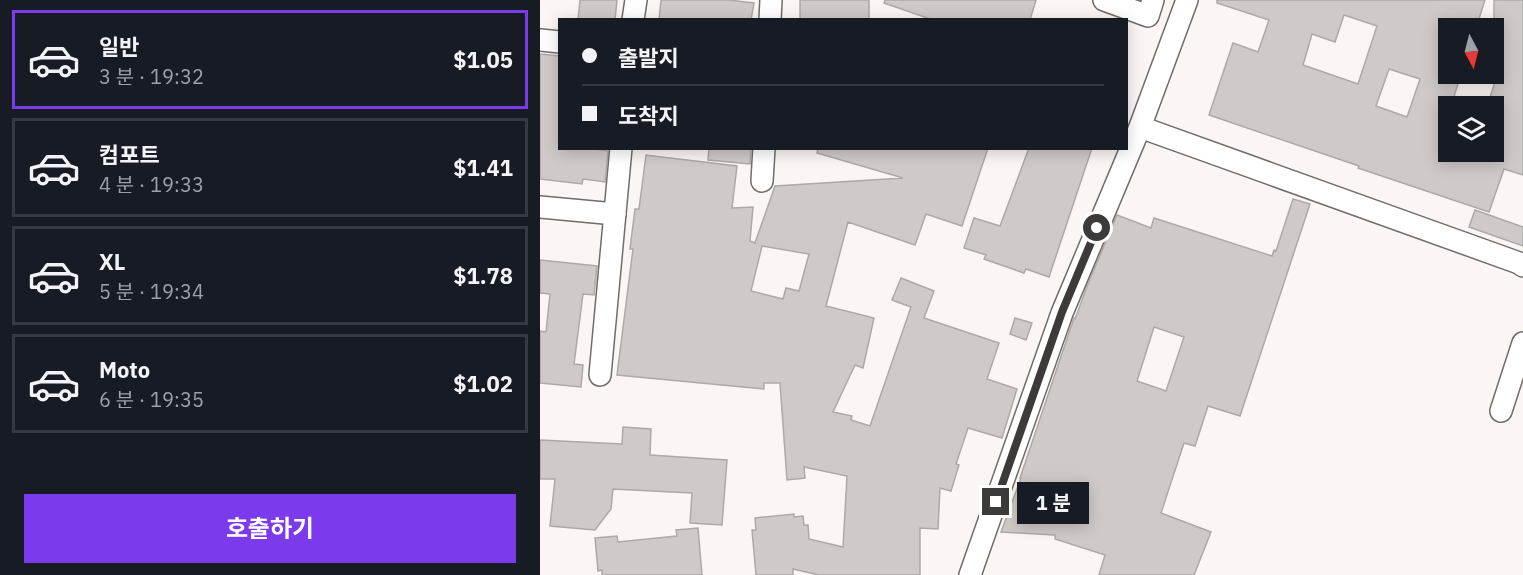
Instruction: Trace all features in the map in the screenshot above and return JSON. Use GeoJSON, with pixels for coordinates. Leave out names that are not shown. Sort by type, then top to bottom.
{"type":"FeatureCollection","features":[{"type":"Feature","properties":{"kind":"street"},"geometry":{"type":"LineString","coordinates":[[633,18],[636,0]]}},
{"type":"Feature","properties":{"kind":"street"},"geometry":{"type":"LineString","coordinates":[[770,18],[771,0]]}},
{"type":"Feature","properties":{"kind":"street"},"geometry":{"type":"LineString","coordinates":[[1104,0],[1148,16],[1153,0]]}},
{"type":"Feature","properties":{"kind":"street"},"geometry":{"type":"LineString","coordinates":[[970,575],[1062,312],[1140,127],[1187,0]]}},
{"type":"Feature","properties":{"kind":"street"},"geometry":{"type":"LineString","coordinates":[[540,40],[558,42]]}},
{"type":"Feature","properties":{"kind":"street"},"geometry":{"type":"LineString","coordinates":[[1140,127],[1523,266]]}},
{"type":"Feature","properties":{"kind":"street"},"geometry":{"type":"LineString","coordinates":[[600,375],[621,150]]}},
{"type":"Feature","properties":{"kind":"street"},"geometry":{"type":"LineString","coordinates":[[762,181],[764,150]]}},
{"type":"Feature","properties":{"kind":"street"},"geometry":{"type":"LineString","coordinates":[[540,207],[615,214]]}},
{"type":"Feature","properties":{"kind":"street"},"geometry":{"type":"LineString","coordinates":[[1501,411],[1523,342]]}},
{"type":"Feature","properties":{"kind":"building"},"geometry":{"type":"Polygon","coordinates":[[[580,0],[617,0],[615,18],[578,18],[580,0]]]}},
{"type":"Feature","properties":{"kind":"building"},"geometry":{"type":"Polygon","coordinates":[[[661,0],[729,0],[754,3],[751,18],[659,18],[661,0]]]}},
{"type":"Feature","properties":{"kind":"building"},"geometry":{"type":"Polygon","coordinates":[[[800,0],[869,0],[869,18],[800,18],[800,0]]]}},
{"type":"Feature","properties":{"kind":"building"},"geometry":{"type":"Polygon","coordinates":[[[885,0],[1036,0],[1031,18],[927,18],[884,3],[885,0]]]}},
{"type":"Feature","properties":{"kind":"building"},"geometry":{"type":"Polygon","coordinates":[[[1217,0],[1485,0],[1479,18],[1438,18],[1438,84],[1458,84],[1454,96],[1438,96],[1438,162],[1504,162],[1504,96],[1490,96],[1494,84],[1504,84],[1504,18],[1494,18],[1494,0],[1523,0],[1523,175],[1504,169],[1489,212],[1209,115],[1233,43],[1258,52],[1269,20],[1217,3],[1217,0]],[[1344,15],[1335,42],[1312,34],[1303,65],[1358,84],[1377,26],[1344,15]],[[1389,69],[1376,106],[1407,117],[1420,79],[1389,69]]]}},
{"type":"Feature","properties":{"kind":"building"},"geometry":{"type":"Polygon","coordinates":[[[540,54],[558,56],[558,150],[608,151],[605,182],[583,179],[582,184],[540,179],[540,54]]]}},
{"type":"Feature","properties":{"kind":"building"},"geometry":{"type":"Polygon","coordinates":[[[709,150],[751,150],[750,164],[708,160],[709,150]]]}},
{"type":"Feature","properties":{"kind":"building"},"geometry":{"type":"Polygon","coordinates":[[[818,150],[987,150],[962,226],[926,214],[915,245],[848,222],[826,306],[874,318],[863,368],[855,365],[833,412],[852,416],[851,420],[870,426],[911,307],[892,300],[901,278],[934,291],[924,318],[999,343],[987,379],[1017,389],[1002,438],[968,428],[956,464],[959,465],[951,491],[940,488],[938,529],[920,528],[920,575],[819,575],[793,569],[793,575],[756,575],[752,530],[756,530],[755,518],[794,514],[794,517],[803,516],[804,525],[808,525],[809,539],[843,547],[847,476],[804,467],[805,478],[787,480],[780,383],[764,383],[764,389],[617,375],[633,249],[630,249],[635,209],[639,209],[646,155],[737,166],[732,208],[753,207],[750,241],[755,243],[775,186],[903,178],[817,153],[818,150]],[[762,246],[751,291],[783,299],[786,288],[799,291],[809,254],[762,246]]]}},
{"type":"Feature","properties":{"kind":"building"},"geometry":{"type":"Polygon","coordinates":[[[1028,150],[1091,150],[1049,277],[1026,269],[1024,273],[984,259],[986,255],[964,248],[974,218],[1000,226],[1028,150]]]}},
{"type":"Feature","properties":{"kind":"building"},"geometry":{"type":"Polygon","coordinates":[[[1293,199],[1310,204],[1240,416],[1208,406],[1195,446],[1184,443],[1161,513],[1211,532],[1194,575],[1099,575],[1105,555],[1055,539],[1055,535],[1001,532],[1074,318],[1117,215],[1151,228],[1154,218],[1272,256],[1274,250],[1276,251],[1293,199]],[[1154,327],[1137,381],[1166,391],[1184,337],[1154,327]]]}},
{"type":"Feature","properties":{"kind":"building"},"geometry":{"type":"Polygon","coordinates":[[[1475,210],[1523,227],[1523,246],[1469,227],[1475,210]]]}},
{"type":"Feature","properties":{"kind":"building"},"geometry":{"type":"Polygon","coordinates":[[[540,260],[597,266],[594,295],[583,294],[574,364],[583,365],[581,387],[540,383],[540,331],[546,332],[550,294],[540,293],[540,260]]]}},
{"type":"Feature","properties":{"kind":"building"},"geometry":{"type":"Polygon","coordinates":[[[1015,318],[1032,323],[1026,340],[1010,334],[1015,318]]]}},
{"type":"Feature","properties":{"kind":"building"},"geometry":{"type":"Polygon","coordinates":[[[623,427],[651,429],[650,455],[727,460],[722,525],[690,523],[692,493],[613,489],[611,509],[595,530],[550,526],[555,479],[540,479],[540,440],[622,444],[623,427]]]}},
{"type":"Feature","properties":{"kind":"building"},"geometry":{"type":"Polygon","coordinates":[[[698,528],[702,575],[602,575],[602,570],[598,571],[595,538],[617,536],[618,542],[677,536],[676,530],[698,528]]]}},
{"type":"Feature","properties":{"kind":"route"},"geometry":{"type":"LineString","coordinates":[[996,502],[1062,312],[1097,228]]}}]}
